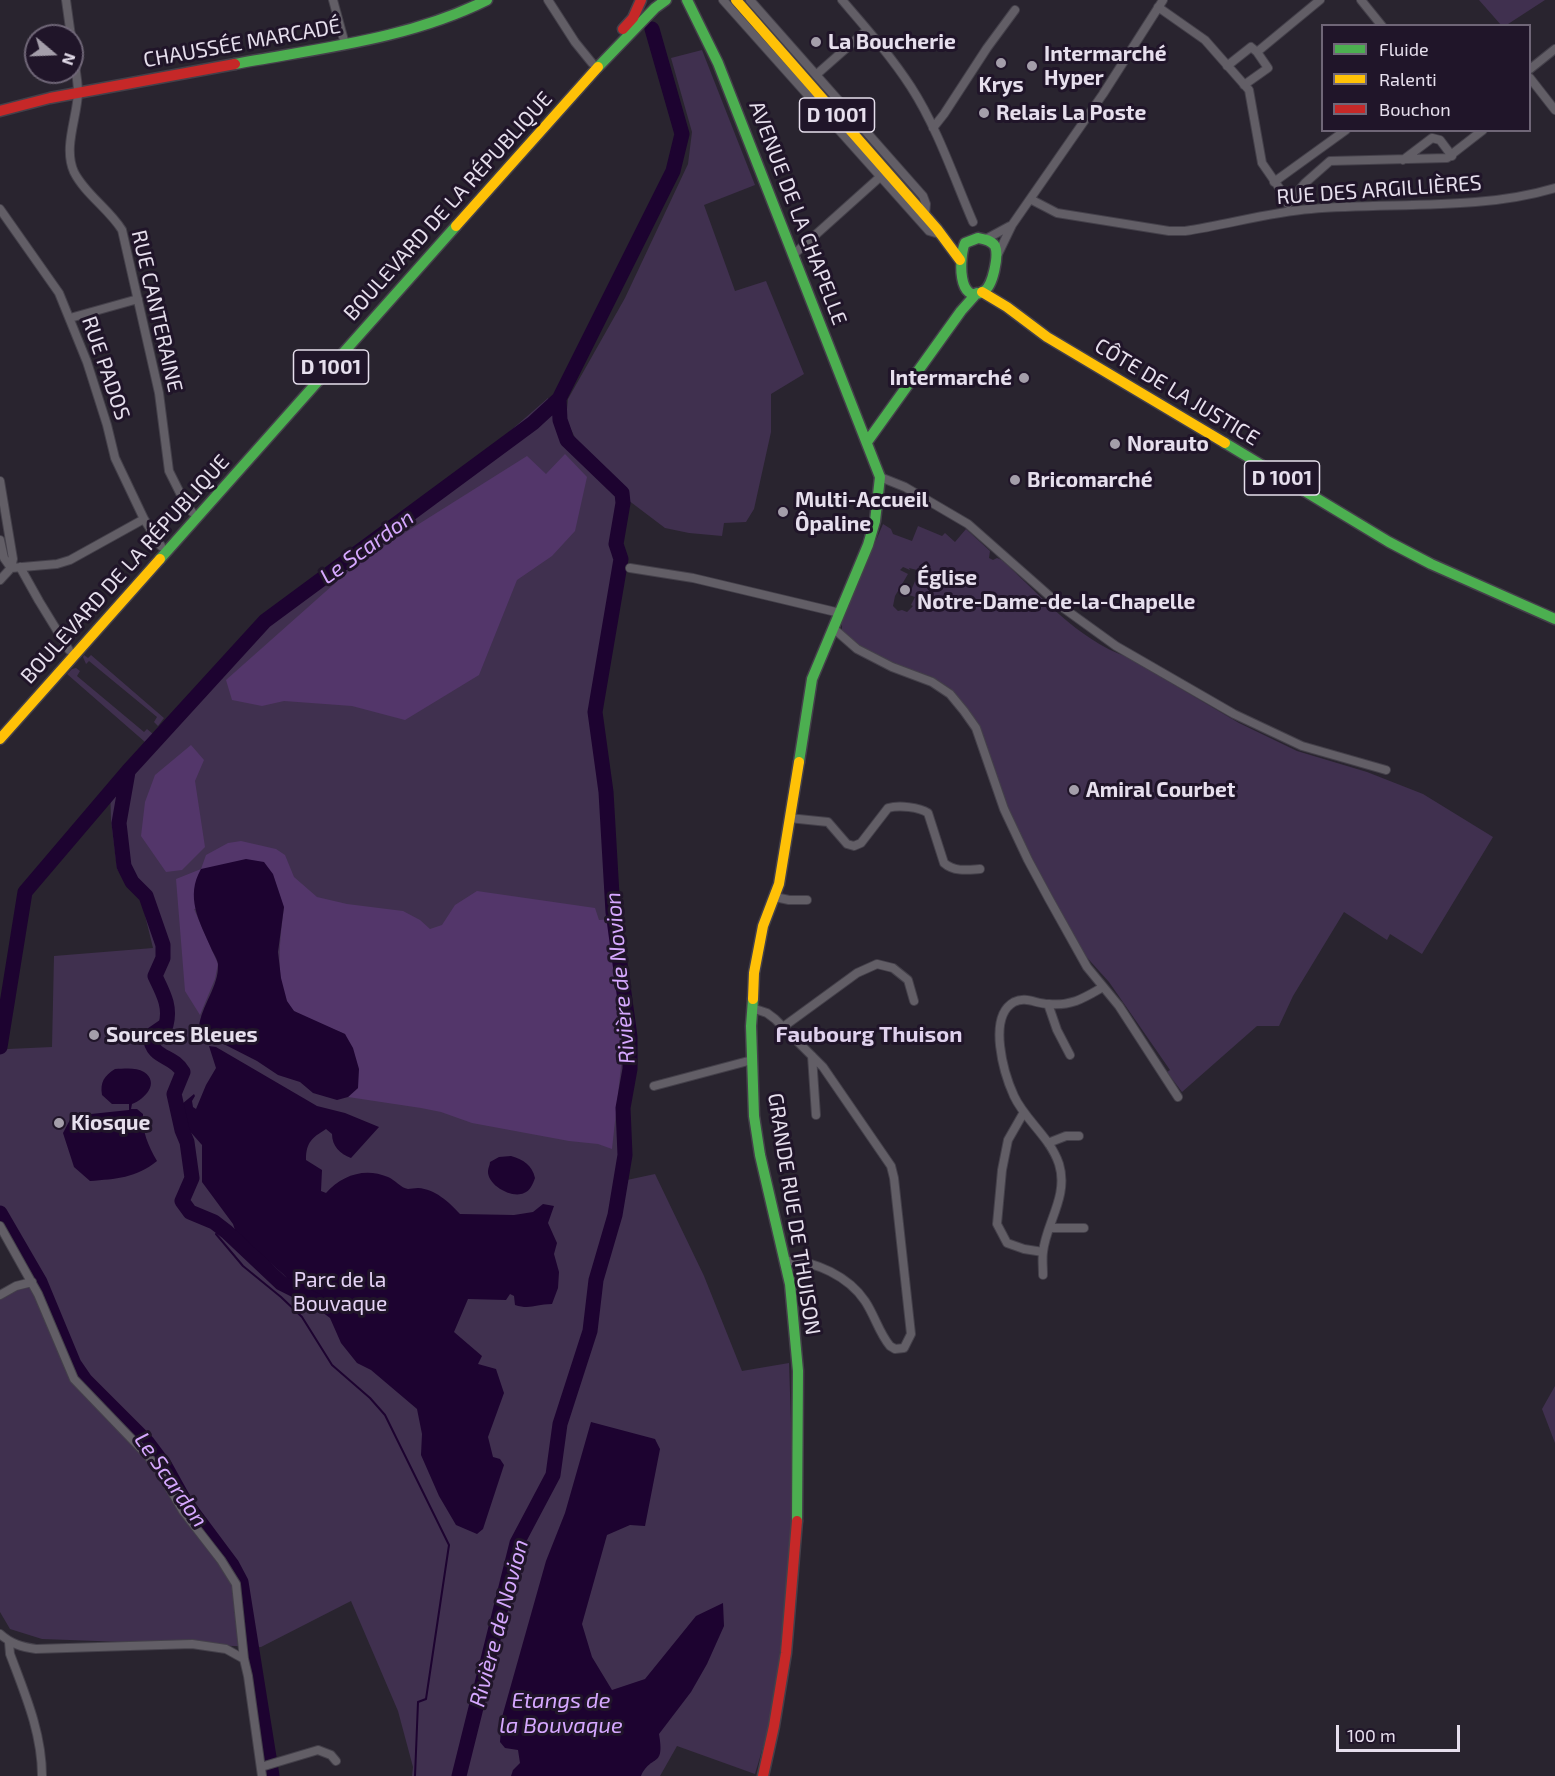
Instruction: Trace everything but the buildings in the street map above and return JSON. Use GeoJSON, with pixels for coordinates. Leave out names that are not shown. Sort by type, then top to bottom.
{"type":"FeatureCollection","features":[{"type":"Feature","properties":{"kind":"main road","name":"CHAUSSÉE MARCADÉ"},"geometry":{"type":"LineString","coordinates":[[0,111],[78,93],[409,31],[463,12],[487,0]]}},
{"type":"Feature","properties":{"kind":"main road","name":"BOULEVARD DE LA RÉPUBLIQUE"},"geometry":{"type":"LineString","coordinates":[[0,727],[633,18],[641,0]]}},
{"type":"Feature","properties":{"kind":"main road","name":"BOULEVARD DE LA RÉPUBLIQUE"},"geometry":{"type":"LineString","coordinates":[[0,739],[588,78],[630,32],[654,8],[666,0]]}},
{"type":"Feature","properties":{"kind":"main road","name":"AVENUE DE LA CHAPELLE"},"geometry":{"type":"LineString","coordinates":[[687,0],[718,63],[867,442]]}},
{"type":"Feature","properties":{"kind":"main road","name":"D 1001"},"geometry":{"type":"LineString","coordinates":[[736,1],[926,215],[960,260]]}},
{"type":"Feature","properties":{"kind":"main road"},"geometry":{"type":"LineString","coordinates":[[867,442],[961,311],[979,293],[986,290],[991,282],[998,254],[993,244],[978,238],[967,241],[940,232]]}},
{"type":"Feature","properties":{"kind":"main road"},"geometry":{"type":"LineString","coordinates":[[961,311],[964,286],[960,260],[967,241]]}},
{"type":"Feature","properties":{"kind":"main road","name":"CÔTE DE LA JUSTICE"},"geometry":{"type":"LineString","coordinates":[[991,282],[1007,307]]}},
{"type":"Feature","properties":{"kind":"main road"},"geometry":{"type":"LineString","coordinates":[[964,286],[969,291],[979,293]]}},
{"type":"Feature","properties":{"kind":"main road","name":"CÔTE DE LA JUSTICE"},"geometry":{"type":"LineString","coordinates":[[979,293],[1007,307],[1057,343],[1389,542],[1431,564],[1555,619]]}},
{"type":"Feature","properties":{"kind":"main road","name":"GRANDE RUE DE THUISON"},"geometry":{"type":"LineString","coordinates":[[763,1776],[786,1653],[798,1502],[798,1371],[793,1308],[786,1261],[760,1155],[754,1116],[752,1008],[756,959],[763,926],[779,884],[812,679],[868,545],[875,521],[880,477],[867,442]]}},
{"type":"Feature","properties":{"kind":"street"},"geometry":{"type":"LineString","coordinates":[[66,0],[69,24]]}},
{"type":"Feature","properties":{"kind":"street"},"geometry":{"type":"LineString","coordinates":[[333,0],[345,44]]}},
{"type":"Feature","properties":{"kind":"street"},"geometry":{"type":"LineString","coordinates":[[548,0],[575,42],[592,63]]}},
{"type":"Feature","properties":{"kind":"street"},"geometry":{"type":"LineString","coordinates":[[723,0],[929,231],[940,232]]}},
{"type":"Feature","properties":{"kind":"street"},"geometry":{"type":"LineString","coordinates":[[750,0],[923,195],[926,215]]}},
{"type":"Feature","properties":{"kind":"street"},"geometry":{"type":"LineString","coordinates":[[842,0],[897,66],[913,89],[933,128],[973,222]]}},
{"type":"Feature","properties":{"kind":"street"},"geometry":{"type":"LineString","coordinates":[[1257,52],[1320,0]]}},
{"type":"Feature","properties":{"kind":"street"},"geometry":{"type":"LineString","coordinates":[[1361,0],[1380,24]]}},
{"type":"Feature","properties":{"kind":"street"},"geometry":{"type":"LineString","coordinates":[[998,254],[1012,225],[1103,94],[1161,3],[1205,40],[1249,90],[1262,163],[1289,202]]}},
{"type":"Feature","properties":{"kind":"street"},"geometry":{"type":"LineString","coordinates":[[933,128],[1015,10]]}},
{"type":"Feature","properties":{"kind":"street"},"geometry":{"type":"LineString","coordinates":[[817,74],[867,30]]}},
{"type":"Feature","properties":{"kind":"street"},"geometry":{"type":"LineString","coordinates":[[1227,66],[1251,47],[1257,52],[1268,68],[1245,85]]}},
{"type":"Feature","properties":{"kind":"street"},"geometry":{"type":"LineString","coordinates":[[1531,68],[1555,49]]}},
{"type":"Feature","properties":{"kind":"street"},"geometry":{"type":"LineString","coordinates":[[1531,79],[1555,110]]}},
{"type":"Feature","properties":{"kind":"street","name":"RUE CANTERAINE"},"geometry":{"type":"LineString","coordinates":[[77,84],[78,93],[71,140],[73,170],[122,230],[159,393],[169,471],[192,512]]}},
{"type":"Feature","properties":{"kind":"street"},"geometry":{"type":"LineString","coordinates":[[1274,182],[1343,132]]}},
{"type":"Feature","properties":{"kind":"street"},"geometry":{"type":"LineString","coordinates":[[1286,213],[1289,202],[1305,183],[1330,161],[1447,158],[1481,132]]}},
{"type":"Feature","properties":{"kind":"street"},"geometry":{"type":"LineString","coordinates":[[1403,160],[1432,138],[1440,140],[1452,156]]}},
{"type":"Feature","properties":{"kind":"street"},"geometry":{"type":"LineString","coordinates":[[793,255],[880,177]]}},
{"type":"Feature","properties":{"kind":"street","name":"RUE DES ARGILLIÈRES"},"geometry":{"type":"LineString","coordinates":[[1030,199],[1058,213],[1169,231],[1196,230],[1309,209],[1495,200],[1530,195],[1555,188]]}},
{"type":"Feature","properties":{"kind":"street","name":"RUE PADOS"},"geometry":{"type":"LineString","coordinates":[[0,209],[59,293],[100,404],[114,458],[144,519],[161,546]]}},
{"type":"Feature","properties":{"kind":"street"},"geometry":{"type":"LineString","coordinates":[[986,240],[1012,225]]}},
{"type":"Feature","properties":{"kind":"street"},"geometry":{"type":"LineString","coordinates":[[70,318],[138,299]]}},
{"type":"Feature","properties":{"kind":"street"},"geometry":{"type":"LineString","coordinates":[[880,477],[914,492],[968,524],[1062,607],[1126,652],[1234,714],[1302,746],[1386,770]]}},
{"type":"Feature","properties":{"kind":"street"},"geometry":{"type":"LineString","coordinates":[[0,481],[13,559],[11,568],[0,580]]}},
{"type":"Feature","properties":{"kind":"street"},"geometry":{"type":"LineString","coordinates":[[0,563],[11,568],[57,564],[70,560],[144,519]]}},
{"type":"Feature","properties":{"kind":"street"},"geometry":{"type":"LineString","coordinates":[[0,540],[4,558],[11,568]]}},
{"type":"Feature","properties":{"kind":"street"},"geometry":{"type":"LineString","coordinates":[[21,567],[69,650]]}},
{"type":"Feature","properties":{"kind":"street"},"geometry":{"type":"LineString","coordinates":[[630,568],[693,578],[840,613]]}},
{"type":"Feature","properties":{"kind":"street"},"geometry":{"type":"LineString","coordinates":[[833,628],[857,649],[892,667],[932,682],[950,694],[964,711],[975,728],[1005,809],[1028,860],[1088,967],[1119,1006],[1178,1097]]}},
{"type":"Feature","properties":{"kind":"street"},"geometry":{"type":"LineString","coordinates":[[789,818],[828,822],[847,844],[854,846],[861,843],[888,808],[922,809],[928,813],[944,863],[949,867],[967,871],[980,869]]}},
{"type":"Feature","properties":{"kind":"street"},"geometry":{"type":"LineString","coordinates":[[775,897],[807,900]]}},
{"type":"Feature","properties":{"kind":"street"},"geometry":{"type":"LineString","coordinates":[[783,1027],[857,973],[877,964],[893,968],[908,980],[914,1001]]}},
{"type":"Feature","properties":{"kind":"street"},"geometry":{"type":"LineString","coordinates":[[1043,1275],[1043,1252],[1057,1211],[1061,1182],[1059,1164],[1048,1143],[1014,1096],[1002,1058],[998,1030],[1002,1016],[1012,1003],[1024,999],[1048,1004],[1078,1002],[1103,987]]}},
{"type":"Feature","properties":{"kind":"street"},"geometry":{"type":"LineString","coordinates":[[1048,1004],[1057,1030],[1070,1055]]}},
{"type":"Feature","properties":{"kind":"street"},"geometry":{"type":"LineString","coordinates":[[752,1008],[767,1013],[823,1067],[891,1166],[911,1334],[909,1341],[904,1348],[895,1349],[890,1346],[866,1302],[856,1289],[836,1274],[801,1260],[786,1261]]}},
{"type":"Feature","properties":{"kind":"street"},"geometry":{"type":"LineString","coordinates":[[812,1056],[816,1115]]}},
{"type":"Feature","properties":{"kind":"street"},"geometry":{"type":"LineString","coordinates":[[654,1086],[752,1060]]}},
{"type":"Feature","properties":{"kind":"street"},"geometry":{"type":"LineString","coordinates":[[1024,1112],[1008,1140],[1002,1170],[997,1224],[1007,1243],[1043,1252]]}},
{"type":"Feature","properties":{"kind":"street"},"geometry":{"type":"LineString","coordinates":[[1048,1143],[1066,1136],[1079,1136]]}},
{"type":"Feature","properties":{"kind":"street"},"geometry":{"type":"LineString","coordinates":[[0,1226],[32,1282],[74,1378],[148,1456],[162,1475],[183,1512],[221,1560],[236,1584],[244,1659],[267,1766],[262,1776]]}},
{"type":"Feature","properties":{"kind":"street"},"geometry":{"type":"LineString","coordinates":[[1051,1228],[1084,1228]]}},
{"type":"Feature","properties":{"kind":"street"},"geometry":{"type":"LineString","coordinates":[[0,1295],[16,1286],[32,1282]]}},
{"type":"Feature","properties":{"kind":"street"},"geometry":{"type":"LineString","coordinates":[[0,1634],[9,1642],[23,1648],[205,1645],[226,1649],[244,1659]]}},
{"type":"Feature","properties":{"kind":"street"},"geometry":{"type":"LineString","coordinates":[[9,1642],[10,1654],[36,1725],[42,1758],[42,1776]]}},
{"type":"Feature","properties":{"kind":"street"},"geometry":{"type":"LineString","coordinates":[[267,1766],[318,1750],[331,1755],[336,1761]]}},
{"type":"Feature","properties":{"kind":"green space"},"geometry":{"type":"Polygon","coordinates":[[[1479,0],[1545,0],[1508,24],[1500,24],[1479,0]]]}},
{"type":"Feature","properties":{"kind":"green space"},"geometry":{"type":"Polygon","coordinates":[[[702,50],[755,185],[704,205],[735,291],[766,281],[804,374],[771,394],[771,432],[754,509],[746,522],[724,523],[722,536],[665,528],[628,500],[617,479],[578,444],[566,419],[568,399],[625,298],[688,164],[692,132],[671,58],[702,50]]]}},
{"type":"Feature","properties":{"kind":"green space","name":"Parc de la Bouvaque"},"geometry":{"type":"Polygon","coordinates":[[[548,398],[563,443],[619,500],[611,544],[613,559],[624,562],[599,712],[609,791],[617,912],[633,1038],[632,1071],[626,1107],[627,1180],[655,1174],[704,1276],[742,1371],[789,1363],[794,1511],[774,1710],[755,1774],[677,1746],[660,1776],[412,1776],[413,1767],[398,1711],[351,1601],[261,1647],[42,1639],[10,1629],[0,1612],[0,1296],[31,1276],[0,1220],[0,1053],[8,1049],[52,1047],[54,956],[153,948],[142,903],[117,869],[111,820],[110,783],[169,720],[209,672],[265,615],[501,439],[548,398]]]}},
{"type":"Feature","properties":{"kind":"green space"},"geometry":{"type":"Polygon","coordinates":[[[883,524],[891,529],[893,534],[912,541],[918,526],[942,536],[945,533],[955,542],[966,529],[990,551],[989,558],[1002,560],[1060,615],[1109,649],[1127,657],[1239,723],[1297,751],[1367,772],[1423,794],[1493,837],[1422,954],[1390,934],[1387,940],[1344,912],[1293,996],[1279,1026],[1257,1026],[1182,1092],[1167,1072],[1170,1070],[1109,982],[1082,952],[1023,851],[983,735],[963,704],[951,689],[932,677],[902,667],[862,648],[842,631],[842,621],[883,524]],[[903,567],[900,570],[908,574],[895,596],[893,606],[898,611],[907,612],[913,606],[911,605],[915,597],[909,595],[918,579],[915,574],[918,572],[909,568],[910,570],[903,567]]]}},
{"type":"Feature","properties":{"kind":"green space"},"geometry":{"type":"Polygon","coordinates":[[[84,655],[88,658],[91,655],[164,718],[158,726],[154,722],[157,717],[89,661],[86,664],[84,655]]]}},
{"type":"Feature","properties":{"kind":"green space"},"geometry":{"type":"Polygon","coordinates":[[[76,668],[80,671],[77,676],[144,732],[147,729],[153,734],[145,742],[67,674],[76,668]]]}},
{"type":"Feature","properties":{"kind":"green space"},"geometry":{"type":"Polygon","coordinates":[[[1555,1386],[1555,1443],[1542,1409],[1555,1386]]]}},
{"type":"Feature","properties":{"kind":"shaded area"},"geometry":{"type":"Polygon","coordinates":[[[565,454],[587,477],[575,531],[552,556],[517,580],[479,675],[405,720],[352,706],[284,701],[262,706],[232,700],[226,680],[360,561],[527,456],[546,474],[565,454]]]}},
{"type":"Feature","properties":{"kind":"shaded area"},"geometry":{"type":"Polygon","coordinates":[[[191,745],[204,760],[195,781],[205,847],[182,870],[166,872],[141,836],[145,802],[155,775],[191,745]]]}},
{"type":"Feature","properties":{"kind":"shaded area"},"geometry":{"type":"Polygon","coordinates":[[[241,841],[276,849],[285,855],[294,877],[317,897],[347,904],[403,911],[420,920],[430,929],[442,925],[455,905],[477,891],[595,908],[599,920],[610,919],[624,1039],[612,1149],[598,1144],[569,1141],[472,1123],[441,1112],[421,1108],[348,1097],[358,1088],[345,1034],[294,1011],[287,1002],[280,976],[284,907],[194,909],[218,964],[215,979],[200,1015],[185,991],[176,879],[201,869],[206,855],[228,843],[241,841]]]}},
{"type":"Feature","properties":{"kind":"water"},"geometry":{"type":"Polygon","coordinates":[[[246,859],[264,862],[273,874],[284,907],[278,952],[287,1001],[294,1011],[345,1034],[353,1048],[359,1069],[358,1088],[348,1097],[337,1100],[313,1093],[300,1082],[278,1075],[257,1061],[210,1037],[199,1027],[200,1019],[216,981],[218,965],[195,909],[196,879],[201,869],[246,859]]]}},
{"type":"Feature","properties":{"kind":"water"},"geometry":{"type":"Polygon","coordinates":[[[209,1046],[216,1047],[317,1106],[345,1113],[379,1127],[351,1158],[337,1149],[332,1134],[326,1129],[314,1138],[307,1149],[306,1160],[322,1170],[321,1191],[326,1193],[347,1177],[371,1173],[388,1177],[408,1189],[418,1188],[430,1191],[460,1214],[514,1215],[533,1212],[543,1204],[554,1206],[548,1223],[557,1243],[554,1254],[559,1272],[558,1288],[552,1304],[529,1307],[515,1305],[514,1296],[510,1294],[506,1300],[468,1299],[454,1332],[482,1356],[478,1364],[496,1369],[504,1393],[488,1437],[493,1457],[500,1459],[504,1465],[483,1529],[477,1534],[456,1525],[439,1496],[421,1455],[422,1434],[417,1409],[371,1370],[357,1363],[341,1343],[330,1318],[310,1303],[283,1274],[236,1233],[233,1224],[202,1182],[202,1145],[187,1128],[182,1104],[194,1094],[192,1101],[196,1109],[216,1068],[209,1046]]]}},
{"type":"Feature","properties":{"kind":"water"},"geometry":{"type":"Polygon","coordinates":[[[115,1069],[137,1069],[149,1076],[151,1086],[149,1090],[146,1095],[132,1104],[131,1109],[137,1109],[143,1114],[146,1138],[157,1161],[133,1174],[90,1181],[74,1167],[63,1133],[72,1116],[129,1110],[129,1104],[112,1104],[102,1095],[104,1080],[115,1069]]]}},
{"type":"Feature","properties":{"kind":"water"},"geometry":{"type":"Polygon","coordinates":[[[511,1156],[527,1164],[534,1173],[535,1178],[532,1185],[524,1193],[513,1194],[501,1190],[489,1176],[490,1162],[499,1157],[511,1156]]]}},
{"type":"Feature","properties":{"kind":"water","name":"Etangs de la Bouvaque"},"geometry":{"type":"Polygon","coordinates":[[[591,1422],[655,1439],[660,1449],[645,1526],[630,1525],[607,1535],[582,1624],[592,1657],[612,1690],[645,1679],[696,1616],[723,1603],[724,1626],[691,1692],[659,1734],[659,1757],[645,1769],[641,1776],[511,1776],[520,1763],[518,1750],[505,1748],[500,1742],[502,1717],[546,1561],[565,1513],[591,1422]]]}},
{"type":"Feature","properties":{"kind":"waterway","name":"Le Scardon"},"geometry":{"type":"LineString","coordinates":[[0,1047],[25,892],[128,771],[265,621],[533,423],[559,399],[673,171],[682,134],[652,29]]}},
{"type":"Feature","properties":{"kind":"waterway","name":"Rivière de Novion"},"geometry":{"type":"LineString","coordinates":[[459,1776],[517,1543],[553,1475],[560,1424],[590,1331],[596,1280],[615,1215],[625,1155],[623,1108],[630,1069],[630,1037],[613,912],[606,792],[595,712],[621,559],[616,544],[623,503],[622,493],[567,440],[560,420],[559,399]]}},
{"type":"Feature","properties":{"kind":"waterway"},"geometry":{"type":"LineString","coordinates":[[128,772],[119,823],[124,866],[132,882],[146,896],[163,945],[163,958],[155,976],[168,1012],[166,1025],[150,1036],[155,1049],[179,1066],[183,1072],[174,1094],[187,1142],[192,1178],[182,1201],[190,1212],[214,1222],[227,1232],[281,1283],[317,1301]]}},
{"type":"Feature","properties":{"kind":"waterway","name":"Le Scardon"},"geometry":{"type":"LineString","coordinates":[[0,1213],[40,1282],[74,1364],[85,1380],[147,1442],[165,1466],[185,1502],[232,1565],[241,1582],[272,1776]]}},
{"type":"Feature","properties":{"kind":"waterway"},"geometry":{"type":"LineString","coordinates":[[214,1222],[215,1226]]}},
{"type":"Feature","properties":{"kind":"waterway"},"geometry":{"type":"LineString","coordinates":[[216,1234],[243,1266],[302,1317],[332,1365],[370,1398],[385,1415],[449,1545],[426,1699],[418,1702],[415,1776]]}},
{"type":"Feature","properties":{"kind":"traffic: fast"},"geometry":{"type":"LineString","coordinates":[[235,64],[364,41],[427,24],[487,0]]}},
{"type":"Feature","properties":{"kind":"traffic: fast"},"geometry":{"type":"LineString","coordinates":[[598,67],[655,8],[666,0]]}},
{"type":"Feature","properties":{"kind":"traffic: fast"},"geometry":{"type":"LineString","coordinates":[[687,0],[718,63],[880,477],[875,521],[868,545],[812,679],[799,762]]}},
{"type":"Feature","properties":{"kind":"traffic: fast"},"geometry":{"type":"LineString","coordinates":[[160,559],[456,226]]}},
{"type":"Feature","properties":{"kind":"traffic: fast"},"geometry":{"type":"LineString","coordinates":[[978,238],[993,244],[996,256],[990,283],[984,291],[975,294],[969,292],[965,286],[961,268],[965,243],[978,238]]}},
{"type":"Feature","properties":{"kind":"traffic: fast"},"geometry":{"type":"LineString","coordinates":[[867,442],[961,311],[977,293]]}},
{"type":"Feature","properties":{"kind":"traffic: fast"},"geometry":{"type":"LineString","coordinates":[[1225,443],[1389,542],[1431,564],[1555,619]]}},
{"type":"Feature","properties":{"kind":"traffic: fast"},"geometry":{"type":"LineString","coordinates":[[753,999],[751,1026],[754,1116],[760,1155],[790,1284],[798,1371],[797,1521]]}},
{"type":"Feature","properties":{"kind":"traffic: slow"},"geometry":{"type":"LineString","coordinates":[[736,0],[937,229],[960,260]]}},
{"type":"Feature","properties":{"kind":"traffic: slow"},"geometry":{"type":"LineString","coordinates":[[456,226],[598,67]]}},
{"type":"Feature","properties":{"kind":"traffic: slow"},"geometry":{"type":"LineString","coordinates":[[982,292],[1007,307],[1047,337],[1225,443]]}},
{"type":"Feature","properties":{"kind":"traffic: slow"},"geometry":{"type":"LineString","coordinates":[[0,739],[160,559]]}},
{"type":"Feature","properties":{"kind":"traffic: slow"},"geometry":{"type":"LineString","coordinates":[[753,999],[754,973],[763,926],[779,884],[799,762]]}},
{"type":"Feature","properties":{"kind":"traffic: jam"},"geometry":{"type":"LineString","coordinates":[[623,29],[633,18],[641,0]]}},
{"type":"Feature","properties":{"kind":"traffic: jam"},"geometry":{"type":"LineString","coordinates":[[0,111],[50,98],[235,64]]}},
{"type":"Feature","properties":{"kind":"traffic: jam"},"geometry":{"type":"LineString","coordinates":[[763,1776],[786,1653],[797,1521]]}},
{"type":"Feature","properties":{"kind":"place","name":"La Boucherie"},"geometry":{"type":"Point","coordinates":[816,42]}},
{"type":"Feature","properties":{"kind":"place","name":"Krys"},"geometry":{"type":"Point","coordinates":[1001,63]}},
{"type":"Feature","properties":{"kind":"place","name":"Intermarché Hyper"},"geometry":{"type":"Point","coordinates":[1032,66]}},
{"type":"Feature","properties":{"kind":"place","name":"Relais La Poste"},"geometry":{"type":"Point","coordinates":[984,113]}},
{"type":"Feature","properties":{"kind":"place","name":"Intermarché"},"geometry":{"type":"Point","coordinates":[1024,378]}},
{"type":"Feature","properties":{"kind":"place","name":"Norauto"},"geometry":{"type":"Point","coordinates":[1115,444]}},
{"type":"Feature","properties":{"kind":"place","name":"Bricomarché"},"geometry":{"type":"Point","coordinates":[1015,480]}},
{"type":"Feature","properties":{"kind":"place","name":"Multi-Accueil Ôpaline"},"geometry":{"type":"Point","coordinates":[783,512]}},
{"type":"Feature","properties":{"kind":"place","name":"Église Notre-Dame-de-la-Chapelle"},"geometry":{"type":"Point","coordinates":[905,590]}},
{"type":"Feature","properties":{"kind":"place","name":"Amiral Courbet"},"geometry":{"type":"Point","coordinates":[1074,790]}},
{"type":"Feature","properties":{"kind":"place","name":"Sources Bleues"},"geometry":{"type":"Point","coordinates":[94,1035]}},
{"type":"Feature","properties":{"kind":"place","name":"Kiosque"},"geometry":{"type":"Point","coordinates":[59,1123]}},
{"type":"Feature","properties":{"kind":"district","name":"Faubourg Thuison"},"geometry":{"type":"Point","coordinates":[869,1035]}}]}
